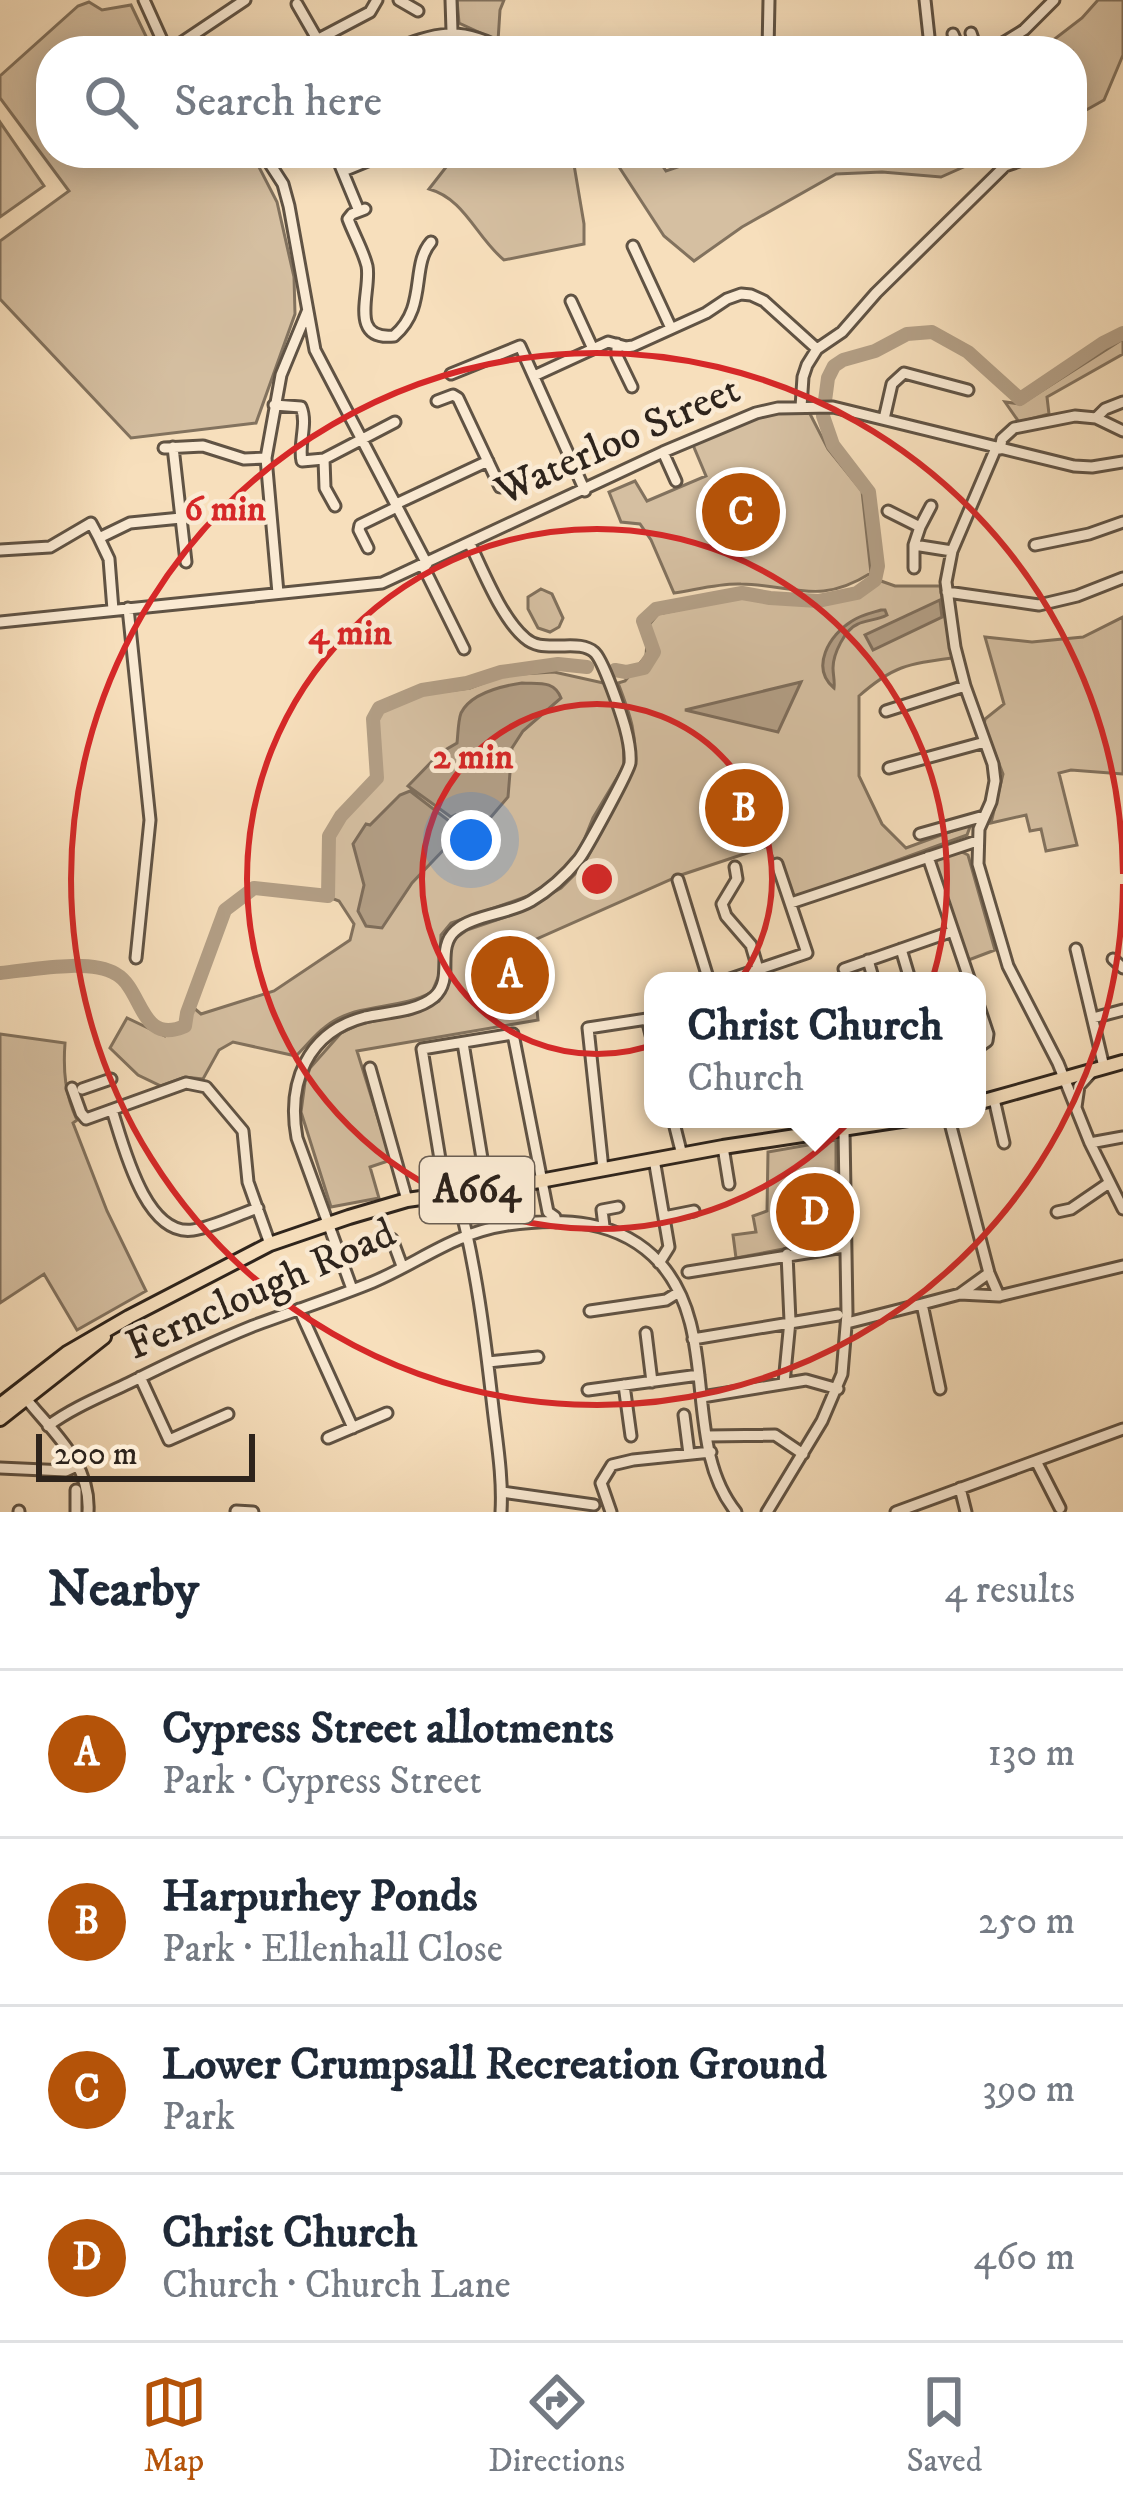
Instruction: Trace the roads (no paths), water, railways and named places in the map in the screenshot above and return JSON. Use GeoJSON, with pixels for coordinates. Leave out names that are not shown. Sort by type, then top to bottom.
{"type":"FeatureCollection","features":[{"type":"Feature","properties":{"kind":"main road"},"geometry":{"type":"LineString","coordinates":[[986,1101],[1123,1063]]}},
{"type":"Feature","properties":{"kind":"main road","name":"A664"},"geometry":{"type":"LineString","coordinates":[[0,1405],[91,1349],[118,1323],[270,1244],[328,1224],[407,1200],[860,1128]]}},
{"type":"Feature","properties":{"kind":"main road","name":"A664"},"geometry":{"type":"LineString","coordinates":[[0,1419],[23,1395]]}},
{"type":"Feature","properties":{"kind":"street"},"geometry":{"type":"LineString","coordinates":[[144,0],[161,36]]}},
{"type":"Feature","properties":{"kind":"street"},"geometry":{"type":"LineString","coordinates":[[191,36],[245,0]]}},
{"type":"Feature","properties":{"kind":"street"},"geometry":{"type":"LineString","coordinates":[[322,36],[370,12],[377,0]]}},
{"type":"Feature","properties":{"kind":"street"},"geometry":{"type":"LineString","coordinates":[[399,0],[415,6]]}},
{"type":"Feature","properties":{"kind":"street"},"geometry":{"type":"LineString","coordinates":[[452,0],[452,31]]}},
{"type":"Feature","properties":{"kind":"street"},"geometry":{"type":"LineString","coordinates":[[768,36],[769,0]]}},
{"type":"Feature","properties":{"kind":"street"},"geometry":{"type":"LineString","coordinates":[[925,0],[929,36]]}},
{"type":"Feature","properties":{"kind":"street"},"geometry":{"type":"LineString","coordinates":[[1013,36],[1054,0]]}},
{"type":"Feature","properties":{"kind":"street"},"geometry":{"type":"LineString","coordinates":[[297,4],[317,36]]}},
{"type":"Feature","properties":{"kind":"street"},"geometry":{"type":"LineString","coordinates":[[433,36],[452,31],[475,36]]}},
{"type":"Feature","properties":{"kind":"street"},"geometry":{"type":"LineString","coordinates":[[273,168],[290,206],[315,350],[464,649]]}},
{"type":"Feature","properties":{"kind":"street"},"geometry":{"type":"LineString","coordinates":[[342,168],[362,210],[348,219],[368,269],[366,321],[374,334],[388,337],[400,332],[415,304],[422,253],[431,242]]}},
{"type":"Feature","properties":{"kind":"street"},"geometry":{"type":"LineString","coordinates":[[343,171],[352,168]]}},
{"type":"Feature","properties":{"kind":"street"},"geometry":{"type":"LineString","coordinates":[[801,407],[803,377],[817,349],[842,332],[1003,168]]}},
{"type":"Feature","properties":{"kind":"street"},"geometry":{"type":"LineString","coordinates":[[411,246],[422,253]]}},
{"type":"Feature","properties":{"kind":"street"},"geometry":{"type":"LineString","coordinates":[[633,246],[670,328]]}},
{"type":"Feature","properties":{"kind":"street"},"geometry":{"type":"LineString","coordinates":[[533,376],[608,342],[629,347],[706,313],[732,296],[751,295],[764,301],[817,349]]}},
{"type":"Feature","properties":{"kind":"street"},"geometry":{"type":"LineString","coordinates":[[850,296],[863,307]]}},
{"type":"Feature","properties":{"kind":"street"},"geometry":{"type":"LineString","coordinates":[[571,301],[593,350]]}},
{"type":"Feature","properties":{"kind":"street"},"geometry":{"type":"LineString","coordinates":[[278,593],[266,458],[281,375],[308,309]]}},
{"type":"Feature","properties":{"kind":"street"},"geometry":{"type":"LineString","coordinates":[[452,374],[518,342],[585,490]]}},
{"type":"Feature","properties":{"kind":"street"},"geometry":{"type":"LineString","coordinates":[[617,344],[617,356],[632,387]]}},
{"type":"Feature","properties":{"kind":"street"},"geometry":{"type":"LineString","coordinates":[[884,419],[892,383],[904,374],[964,389],[956,401]]}},
{"type":"Feature","properties":{"kind":"street"},"geometry":{"type":"LineString","coordinates":[[437,401],[453,394],[458,398],[500,488]]}},
{"type":"Feature","properties":{"kind":"street"},"geometry":{"type":"LineString","coordinates":[[1096,418],[1123,402]]}},
{"type":"Feature","properties":{"kind":"street"},"geometry":{"type":"LineString","coordinates":[[274,405],[301,407],[305,416],[300,458],[310,461],[324,459],[395,422]]}},
{"type":"Feature","properties":{"kind":"street","name":"Waterloo Street"},"geometry":{"type":"LineString","coordinates":[[0,622],[371,586],[663,452],[778,408],[827,407],[1074,466],[1123,462]]}},
{"type":"Feature","properties":{"kind":"street"},"geometry":{"type":"LineString","coordinates":[[1123,431],[1096,418],[1075,416],[1022,425],[1007,434],[946,572],[955,647],[995,781],[977,841],[978,864],[1008,966],[1123,1209]]}},
{"type":"Feature","properties":{"kind":"street"},"geometry":{"type":"LineString","coordinates":[[186,562],[169,448],[203,446],[244,460],[266,458]]}},
{"type":"Feature","properties":{"kind":"street"},"geometry":{"type":"LineString","coordinates":[[663,452],[676,481]]}},
{"type":"Feature","properties":{"kind":"street"},"geometry":{"type":"LineString","coordinates":[[324,459],[326,488],[335,506]]}},
{"type":"Feature","properties":{"kind":"street"},"geometry":{"type":"LineString","coordinates":[[368,548],[360,525],[488,461]]}},
{"type":"Feature","properties":{"kind":"street"},"geometry":{"type":"LineString","coordinates":[[914,568],[914,545],[931,506]]}},
{"type":"Feature","properties":{"kind":"street"},"geometry":{"type":"LineString","coordinates":[[888,511],[920,527]]}},
{"type":"Feature","properties":{"kind":"street"},"geometry":{"type":"LineString","coordinates":[[99,538],[130,523],[181,518]]}},
{"type":"Feature","properties":{"kind":"street"},"geometry":{"type":"LineString","coordinates":[[1035,545],[1123,522]]}},
{"type":"Feature","properties":{"kind":"street"},"geometry":{"type":"LineString","coordinates":[[0,550],[50,547],[91,523],[109,559],[113,610]]}},
{"type":"Feature","properties":{"kind":"street"},"geometry":{"type":"LineString","coordinates":[[352,1289],[293,1114],[296,1082],[308,1056],[324,1037],[346,1023],[433,999],[446,977],[445,946],[457,929],[531,902],[557,881],[579,859],[629,770],[628,737],[598,656],[584,647],[540,646],[526,640],[494,594],[470,544]]}},
{"type":"Feature","properties":{"kind":"street"},"geometry":{"type":"LineString","coordinates":[[914,545],[952,551]]}},
{"type":"Feature","properties":{"kind":"street"},"geometry":{"type":"LineString","coordinates":[[946,592],[1039,605],[1123,578]]}},
{"type":"Feature","properties":{"kind":"street"},"geometry":{"type":"LineString","coordinates":[[128,608],[150,820],[136,958]]}},
{"type":"Feature","properties":{"kind":"street"},"geometry":{"type":"LineString","coordinates":[[886,711],[965,686]]}},
{"type":"Feature","properties":{"kind":"street"},"geometry":{"type":"LineString","coordinates":[[889,768],[985,742]]}},
{"type":"Feature","properties":{"kind":"street"},"geometry":{"type":"LineString","coordinates":[[920,834],[984,817]]}},
{"type":"Feature","properties":{"kind":"street"},"geometry":{"type":"LineString","coordinates":[[791,903],[977,841]]}},
{"type":"Feature","properties":{"kind":"street"},"geometry":{"type":"LineString","coordinates":[[928,857],[967,972]]}},
{"type":"Feature","properties":{"kind":"street"},"geometry":{"type":"LineString","coordinates":[[750,972],[808,953],[777,864]]}},
{"type":"Feature","properties":{"kind":"street"},"geometry":{"type":"LineString","coordinates":[[735,867],[737,879],[722,904],[726,916],[751,945],[758,969]]}},
{"type":"Feature","properties":{"kind":"street"},"geometry":{"type":"LineString","coordinates":[[678,880],[706,972]]}},
{"type":"Feature","properties":{"kind":"street"},"geometry":{"type":"LineString","coordinates":[[844,969],[953,931]]}},
{"type":"Feature","properties":{"kind":"street"},"geometry":{"type":"LineString","coordinates":[[902,949],[908,972]]}},
{"type":"Feature","properties":{"kind":"street"},"geometry":{"type":"LineString","coordinates":[[1076,950],[1102,1068],[1079,1086],[1076,1112]]}},
{"type":"Feature","properties":{"kind":"street"},"geometry":{"type":"LineString","coordinates":[[1113,959],[1123,968]]}},
{"type":"Feature","properties":{"kind":"street"},"geometry":{"type":"LineString","coordinates":[[868,960],[871,972]]}},
{"type":"Feature","properties":{"kind":"street"},"geometry":{"type":"LineString","coordinates":[[1093,1018],[1123,1010]]}},
{"type":"Feature","properties":{"kind":"street"},"geometry":{"type":"LineString","coordinates":[[603,1169],[588,1028],[644,1019]]}},
{"type":"Feature","properties":{"kind":"street"},"geometry":{"type":"LineString","coordinates":[[501,1512],[488,1362],[468,1234],[452,1195],[422,1049],[513,1034],[540,1181],[548,1212],[556,1222]]}},
{"type":"Feature","properties":{"kind":"street"},"geometry":{"type":"LineString","coordinates":[[463,1042],[487,1189]]}},
{"type":"Feature","properties":{"kind":"street"},"geometry":{"type":"LineString","coordinates":[[370,1068],[407,1200]]}},
{"type":"Feature","properties":{"kind":"street"},"geometry":{"type":"LineString","coordinates":[[258,1208],[195,1230],[167,1223],[142,1196],[110,1111],[105,1081],[77,1088],[84,1118],[110,1111],[186,1083],[206,1087],[243,1131],[244,1168],[258,1208],[270,1244]]}},
{"type":"Feature","properties":{"kind":"street"},"geometry":{"type":"LineString","coordinates":[[994,1099],[1004,1143]]}},
{"type":"Feature","properties":{"kind":"street"},"geometry":{"type":"LineString","coordinates":[[675,1128],[682,1154]]}},
{"type":"Feature","properties":{"kind":"street"},"geometry":{"type":"LineString","coordinates":[[804,1128],[806,1136]]}},
{"type":"Feature","properties":{"kind":"street"},"geometry":{"type":"LineString","coordinates":[[951,1128],[999,1296]]}},
{"type":"Feature","properties":{"kind":"street"},"geometry":{"type":"LineString","coordinates":[[767,1512],[838,1389],[846,1356],[844,1131]]}},
{"type":"Feature","properties":{"kind":"street"},"geometry":{"type":"LineString","coordinates":[[1090,1143],[1123,1137]]}},
{"type":"Feature","properties":{"kind":"street"},"geometry":{"type":"LineString","coordinates":[[723,1148],[729,1184]]}},
{"type":"Feature","properties":{"kind":"street"},"geometry":{"type":"LineString","coordinates":[[654,1160],[669,1246],[659,1263]]}},
{"type":"Feature","properties":{"kind":"street"},"geometry":{"type":"LineString","coordinates":[[1057,1212],[1071,1209],[1108,1183]]}},
{"type":"Feature","properties":{"kind":"street"},"geometry":{"type":"LineString","coordinates":[[604,1226],[602,1210],[618,1207]]}},
{"type":"Feature","properties":{"kind":"street"},"geometry":{"type":"LineString","coordinates":[[664,1217],[694,1211]]}},
{"type":"Feature","properties":{"kind":"street","name":"Fernclough Road"},"geometry":{"type":"LineString","coordinates":[[48,1426],[247,1329],[377,1280],[468,1234],[506,1225],[579,1221],[604,1226],[638,1245],[659,1263],[679,1292],[688,1312],[719,1486],[736,1512]]}},
{"type":"Feature","properties":{"kind":"street"},"geometry":{"type":"LineString","coordinates":[[374,1246],[392,1239],[402,1266]]}},
{"type":"Feature","properties":{"kind":"street"},"geometry":{"type":"LineString","coordinates":[[688,1272],[844,1247]]}},
{"type":"Feature","properties":{"kind":"street"},"geometry":{"type":"LineString","coordinates":[[784,1383],[790,1321],[787,1254]]}},
{"type":"Feature","properties":{"kind":"street"},"geometry":{"type":"LineString","coordinates":[[693,1340],[790,1321],[843,1319],[960,1294],[999,1296],[1123,1266]]}},
{"type":"Feature","properties":{"kind":"street"},"geometry":{"type":"LineString","coordinates":[[960,1294],[989,1273]]}},
{"type":"Feature","properties":{"kind":"street"},"geometry":{"type":"LineString","coordinates":[[590,1311],[666,1300],[679,1292]]}},
{"type":"Feature","properties":{"kind":"street"},"geometry":{"type":"LineString","coordinates":[[922,1304],[940,1389]]}},
{"type":"Feature","properties":{"kind":"street"},"geometry":{"type":"LineString","coordinates":[[299,1309],[353,1427]]}},
{"type":"Feature","properties":{"kind":"street"},"geometry":{"type":"LineString","coordinates":[[646,1333],[652,1382]]}},
{"type":"Feature","properties":{"kind":"street"},"geometry":{"type":"LineString","coordinates":[[488,1362],[538,1357]]}},
{"type":"Feature","properties":{"kind":"street"},"geometry":{"type":"LineString","coordinates":[[588,1390],[699,1375]]}},
{"type":"Feature","properties":{"kind":"street"},"geometry":{"type":"LineString","coordinates":[[140,1378],[169,1440],[228,1414]]}},
{"type":"Feature","properties":{"kind":"street"},"geometry":{"type":"LineString","coordinates":[[702,1397],[806,1380],[838,1389]]}},
{"type":"Feature","properties":{"kind":"street"},"geometry":{"type":"LineString","coordinates":[[624,1385],[631,1436]]}},
{"type":"Feature","properties":{"kind":"street"},"geometry":{"type":"LineString","coordinates":[[23,1395],[79,1465],[88,1492],[88,1512]]}},
{"type":"Feature","properties":{"kind":"street"},"geometry":{"type":"LineString","coordinates":[[328,1438],[387,1413]]}},
{"type":"Feature","properties":{"kind":"street"},"geometry":{"type":"LineString","coordinates":[[684,1415],[688,1454]]}},
{"type":"Feature","properties":{"kind":"street"},"geometry":{"type":"LineString","coordinates":[[896,1512],[1123,1429]]}},
{"type":"Feature","properties":{"kind":"street"},"geometry":{"type":"LineString","coordinates":[[708,1436],[775,1435],[802,1454]]}},
{"type":"Feature","properties":{"kind":"street"},"geometry":{"type":"LineString","coordinates":[[611,1512],[602,1483],[613,1465],[711,1452]]}},
{"type":"Feature","properties":{"kind":"street"},"geometry":{"type":"LineString","coordinates":[[19,1469],[20,1455]]}},
{"type":"Feature","properties":{"kind":"street"},"geometry":{"type":"LineString","coordinates":[[1036,1461],[1060,1508]]}},
{"type":"Feature","properties":{"kind":"street"},"geometry":{"type":"LineString","coordinates":[[0,1468],[66,1471],[79,1465]]}},
{"type":"Feature","properties":{"kind":"street"},"geometry":{"type":"LineString","coordinates":[[960,1488],[966,1512]]}},
{"type":"Feature","properties":{"kind":"street"},"geometry":{"type":"LineString","coordinates":[[76,1490],[76,1512]]}},
{"type":"Feature","properties":{"kind":"street"},"geometry":{"type":"LineString","coordinates":[[502,1492],[593,1505]]}},
{"type":"Feature","properties":{"kind":"street"},"geometry":{"type":"LineString","coordinates":[[540,1498],[540,1512]]}},
{"type":"Feature","properties":{"kind":"street"},"geometry":{"type":"LineString","coordinates":[[236,1511],[253,1512]]}},
{"type":"Feature","properties":{"kind":"waterway"},"geometry":{"type":"LineString","coordinates":[[615,670],[644,668],[654,652],[643,621],[656,609],[742,593],[818,601],[857,593],[875,580],[878,566],[869,492],[833,445],[823,416],[828,378],[843,360],[875,351],[907,334],[932,332],[968,352],[1020,399],[1123,333]]}},
{"type":"Feature","properties":{"kind":"waterway"},"geometry":{"type":"LineString","coordinates":[[0,973],[60,966],[105,969],[125,981],[159,1028],[185,1026],[225,910],[254,888],[328,896],[329,836],[377,778],[373,719],[379,708],[422,690],[501,672],[558,664],[587,667]]}},
{"type":"Feature","properties":{"kind":"place","name":"Lower Crumpsall Recreation Ground"},"geometry":{"type":"Point","coordinates":[741,512]}},
{"type":"Feature","properties":{"kind":"place","name":"Harpurhey Ponds"},"geometry":{"type":"Point","coordinates":[744,808]}},
{"type":"Feature","properties":{"kind":"place","name":"Cypress Street allotments"},"geometry":{"type":"Point","coordinates":[510,975]}},
{"type":"Feature","properties":{"kind":"place","name":"Christ Church"},"geometry":{"type":"Point","coordinates":[815,1212]}}]}
